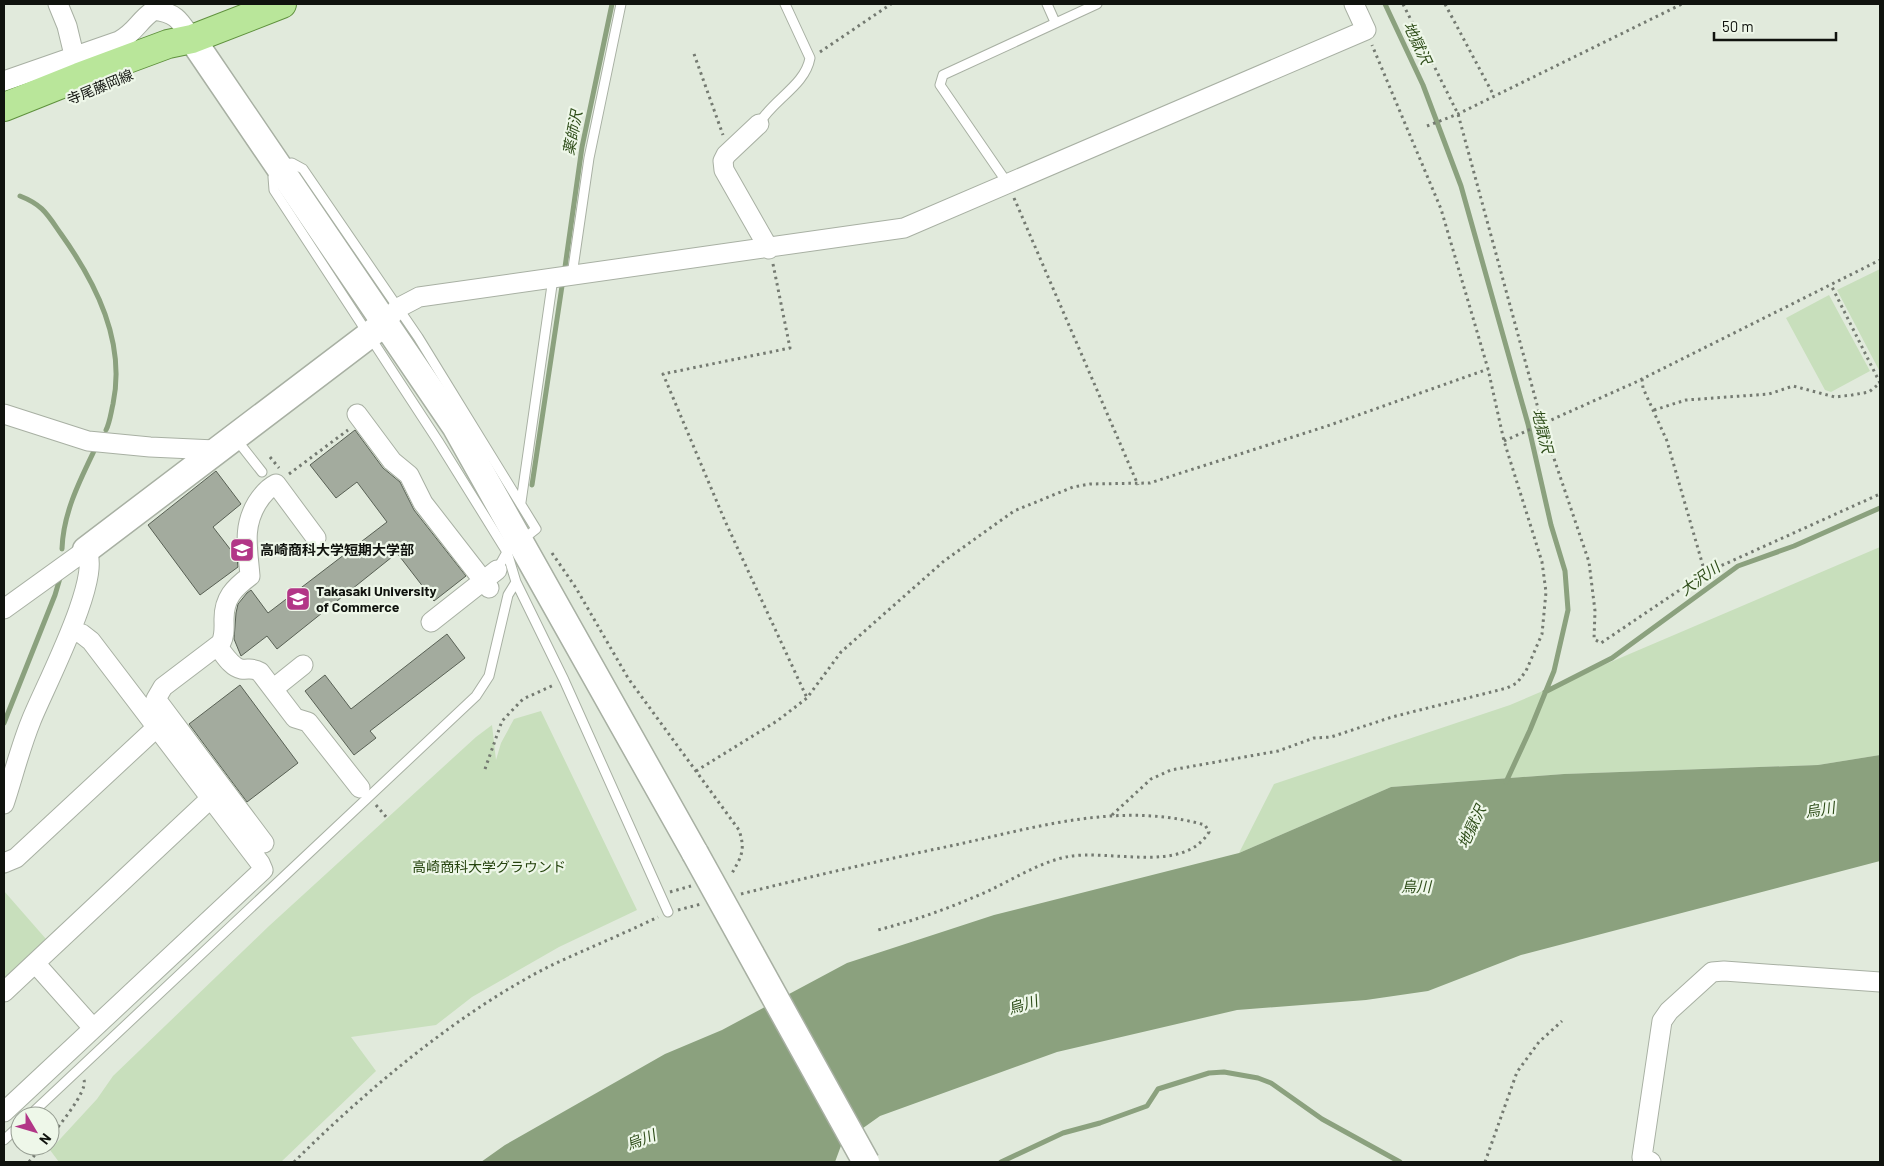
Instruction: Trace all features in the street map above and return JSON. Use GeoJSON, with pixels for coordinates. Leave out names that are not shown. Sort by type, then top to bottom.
{"type":"FeatureCollection","features":[{"type":"Feature","properties":{"kind":"main road","name":"寺尾藤岡線"},"geometry":{"type":"LineString","coordinates":[[4,126],[148,68],[192,38],[252,9],[282,4]]}},
{"type":"Feature","properties":{"kind":"main road","name":"寺尾藤岡線"},"geometry":{"type":"LineString","coordinates":[[4,106],[168,44],[192,38]]}},
{"type":"Feature","properties":{"kind":"street"},"geometry":{"type":"LineString","coordinates":[[58,4],[67,26],[74,55]]}},
{"type":"Feature","properties":{"kind":"street"},"geometry":{"type":"LineString","coordinates":[[4,609],[86,550],[224,443],[419,297],[769,249],[904,228],[1366,30],[1354,4]]}},
{"type":"Feature","properties":{"kind":"street"},"geometry":{"type":"LineString","coordinates":[[4,81],[74,55],[119,41],[133,34],[144,17],[154,10],[169,12],[179,19],[455,426],[695,852],[866,1162]]}},
{"type":"Feature","properties":{"kind":"street"},"geometry":{"type":"LineString","coordinates":[[759,124],[723,161],[724,170],[769,249]]}},
{"type":"Feature","properties":{"kind":"street"},"geometry":{"type":"LineString","coordinates":[[4,414],[88,441],[150,448],[224,443]]}},
{"type":"Feature","properties":{"kind":"street"},"geometry":{"type":"LineString","coordinates":[[359,417],[392,461],[409,475],[423,503],[490,579],[431,622]]}},
{"type":"Feature","properties":{"kind":"street"},"geometry":{"type":"LineString","coordinates":[[269,478],[316,538]]}},
{"type":"Feature","properties":{"kind":"street"},"geometry":{"type":"LineString","coordinates":[[264,843],[171,722],[156,699],[163,687],[218,647],[224,636],[224,608],[227,600],[233,590],[250,576],[246,543],[249,522],[269,478]]}},
{"type":"Feature","properties":{"kind":"street"},"geometry":{"type":"LineString","coordinates":[[4,804],[31,722],[83,598],[90,570],[90,556],[86,550]]}},
{"type":"Feature","properties":{"kind":"street"},"geometry":{"type":"LineString","coordinates":[[4,1112],[263,870],[211,798],[91,641],[82,634],[71,630]]}},
{"type":"Feature","properties":{"kind":"street"},"geometry":{"type":"LineString","coordinates":[[218,647],[238,669],[253,668],[260,672],[295,718],[308,722],[360,788]]}},
{"type":"Feature","properties":{"kind":"street"},"geometry":{"type":"LineString","coordinates":[[273,689],[304,666]]}},
{"type":"Feature","properties":{"kind":"street"},"geometry":{"type":"LineString","coordinates":[[4,863],[16,858],[156,728]]}},
{"type":"Feature","properties":{"kind":"street"},"geometry":{"type":"LineString","coordinates":[[4,992],[211,798]]}},
{"type":"Feature","properties":{"kind":"street"},"geometry":{"type":"LineString","coordinates":[[34,963],[93,1028]]}},
{"type":"Feature","properties":{"kind":"street"},"geometry":{"type":"LineString","coordinates":[[1651,1162],[1642,1156],[1662,1021],[1669,1011],[1712,972],[1724,971],[1880,982]]}},
{"type":"Feature","properties":{"kind":"lane"},"geometry":{"type":"LineString","coordinates":[[572,276],[590,158],[621,4]]}},
{"type":"Feature","properties":{"kind":"lane"},"geometry":{"type":"LineString","coordinates":[[759,124],[763,116],[801,78],[809,65],[810,58],[785,4]]}},
{"type":"Feature","properties":{"kind":"lane"},"geometry":{"type":"LineString","coordinates":[[1047,4],[1055,22]]}},
{"type":"Feature","properties":{"kind":"lane"},"geometry":{"type":"LineString","coordinates":[[1008,185],[940,85],[943,75],[1097,4]]}},
{"type":"Feature","properties":{"kind":"lane"},"geometry":{"type":"LineString","coordinates":[[553,278],[521,502],[521,541],[516,582],[564,680],[668,912]]}},
{"type":"Feature","properties":{"kind":"lane"},"geometry":{"type":"LineString","coordinates":[[384,322],[418,337],[521,502]]}},
{"type":"Feature","properties":{"kind":"lane"},"geometry":{"type":"LineString","coordinates":[[224,443],[269,478]]}},
{"type":"Feature","properties":{"kind":"lane"},"geometry":{"type":"LineString","coordinates":[[490,579],[521,541]]}},
{"type":"Feature","properties":{"kind":"lane"},"geometry":{"type":"LineString","coordinates":[[40,1106],[476,696],[489,676],[508,595],[511,587],[516,582]]}},
{"type":"Feature","properties":{"kind":"path"},"geometry":{"type":"LineString","coordinates":[[810,58],[891,4]]}},
{"type":"Feature","properties":{"kind":"path"},"geometry":{"type":"LineString","coordinates":[[1403,4],[1458,114],[1540,424],[1589,562],[1596,611],[1594,639],[1601,643],[1705,573],[1880,494]]}},
{"type":"Feature","properties":{"kind":"path"},"geometry":{"type":"LineString","coordinates":[[1445,4],[1494,96]]}},
{"type":"Feature","properties":{"kind":"path"},"geometry":{"type":"LineString","coordinates":[[1427,126],[1458,114],[1682,4]]}},
{"type":"Feature","properties":{"kind":"path"},"geometry":{"type":"LineString","coordinates":[[1111,815],[1152,779],[1171,770],[1278,750],[1314,738],[1331,737],[1392,717],[1508,688],[1517,683],[1526,671],[1542,634],[1546,592],[1542,562],[1504,441],[1488,369],[1441,209],[1366,30]]}},
{"type":"Feature","properties":{"kind":"path"},"geometry":{"type":"LineString","coordinates":[[694,54],[730,152]]}},
{"type":"Feature","properties":{"kind":"path"},"geometry":{"type":"LineString","coordinates":[[1008,185],[1138,484]]}},
{"type":"Feature","properties":{"kind":"path"},"geometry":{"type":"LineString","coordinates":[[769,249],[790,348],[662,374],[726,521],[807,698]]}},
{"type":"Feature","properties":{"kind":"path"},"geometry":{"type":"LineString","coordinates":[[1504,441],[1642,379],[1880,260]]}},
{"type":"Feature","properties":{"kind":"path"},"geometry":{"type":"LineString","coordinates":[[1654,410],[1686,400],[1770,394],[1793,386],[1835,397],[1869,392],[1880,382],[1830,285]]}},
{"type":"Feature","properties":{"kind":"path"},"geometry":{"type":"LineString","coordinates":[[696,771],[777,721],[807,698],[840,652],[944,561],[1014,511],[1073,487],[1090,484],[1150,483],[1330,425],[1488,369]]}},
{"type":"Feature","properties":{"kind":"path"},"geometry":{"type":"LineString","coordinates":[[1642,379],[1643,388],[1667,441],[1705,573]]}},
{"type":"Feature","properties":{"kind":"path"},"geometry":{"type":"LineString","coordinates":[[269,478],[359,417]]}},
{"type":"Feature","properties":{"kind":"path"},"geometry":{"type":"LineString","coordinates":[[521,541],[576,588],[628,678],[739,830],[744,845],[740,858],[731,875],[722,878]]}},
{"type":"Feature","properties":{"kind":"path"},"geometry":{"type":"LineString","coordinates":[[484,769],[502,721],[523,699],[564,680]]}},
{"type":"Feature","properties":{"kind":"path"},"geometry":{"type":"LineString","coordinates":[[733,896],[885,859],[1043,825],[1100,815],[1146,815],[1179,819],[1205,824],[1209,832],[1202,843],[1189,852],[1170,856],[1151,857],[1098,854],[1066,857],[1040,866],[948,909],[918,920],[878,930]]}},
{"type":"Feature","properties":{"kind":"path"},"geometry":{"type":"LineString","coordinates":[[660,894],[695,885]]}},
{"type":"Feature","properties":{"kind":"path"},"geometry":{"type":"LineString","coordinates":[[294,1162],[351,1109],[418,1054],[506,992],[551,966],[668,912],[705,903]]}},
{"type":"Feature","properties":{"kind":"path"},"geometry":{"type":"LineString","coordinates":[[1485,1162],[1517,1072],[1539,1042],[1562,1021]]}},
{"type":"Feature","properties":{"kind":"path"},"geometry":{"type":"LineString","coordinates":[[60,1123],[86,1084],[81,1067]]}},
{"type":"Feature","properties":{"kind":"green space"},"geometry":{"type":"Polygon","coordinates":[[[1880,269],[1880,372],[1837,290],[1880,269]]]}},
{"type":"Feature","properties":{"kind":"green space"},"geometry":{"type":"Polygon","coordinates":[[[1829,295],[1870,371],[1831,392],[1825,390],[1786,318],[1829,295]]]}},
{"type":"Feature","properties":{"kind":"green space"},"geometry":{"type":"Polygon","coordinates":[[[1880,547],[1880,755],[1818,765],[1564,774],[1391,787],[1239,853],[1274,784],[1510,705],[1880,547]]]}},
{"type":"Feature","properties":{"kind":"green space","name":"高崎商科大学グラウンド"},"geometry":{"type":"Polygon","coordinates":[[[541,711],[637,910],[559,947],[472,997],[436,1025],[351,1037],[376,1071],[281,1162],[59,1162],[54,1156],[60,1156],[60,1139],[97,1099],[113,1076],[269,926],[476,737],[492,725],[496,760],[501,743],[514,719],[541,711]]]}},
{"type":"Feature","properties":{"kind":"green space"},"geometry":{"type":"Polygon","coordinates":[[[4,891],[46,939],[4,979],[4,891]]]}},
{"type":"Feature","properties":{"kind":"water","name":"烏川"},"geometry":{"type":"Polygon","coordinates":[[[1880,755],[1880,861],[1521,955],[1428,991],[1366,1000],[1237,1010],[1057,1052],[880,1116],[842,1143],[835,1162],[481,1162],[505,1145],[665,1054],[722,1030],[847,963],[994,915],[1239,853],[1391,787],[1564,774],[1818,765],[1880,755]]]}},
{"type":"Feature","properties":{"kind":"building"},"geometry":{"type":"Polygon","coordinates":[[[355,430],[383,468],[400,482],[414,510],[466,576],[434,601],[397,553],[277,649],[267,636],[241,656],[234,639],[236,613],[238,604],[247,593],[251,590],[268,613],[387,522],[357,482],[336,498],[310,465],[355,430]]]}},
{"type":"Feature","properties":{"kind":"building"},"geometry":{"type":"Polygon","coordinates":[[[216,471],[241,504],[213,527],[237,558],[238,567],[200,595],[148,525],[216,471]]]}},
{"type":"Feature","properties":{"kind":"building"},"geometry":{"type":"Polygon","coordinates":[[[447,634],[465,658],[370,731],[376,738],[354,755],[305,691],[325,675],[351,709],[447,634]]]}},
{"type":"Feature","properties":{"kind":"building"},"geometry":{"type":"Polygon","coordinates":[[[240,685],[298,763],[247,802],[189,724],[240,685]]]}},
{"type":"Feature","properties":{"kind":"waterway","name":"薬師沢"},"geometry":{"type":"LineString","coordinates":[[565,267],[582,147],[612,4]]}},
{"type":"Feature","properties":{"kind":"waterway","name":"地獄沢"},"geometry":{"type":"LineString","coordinates":[[1385,4],[1423,85],[1461,186],[1528,424],[1551,525],[1565,571],[1568,610],[1554,671],[1506,782]]}},
{"type":"Feature","properties":{"kind":"waterway"},"geometry":{"type":"LineString","coordinates":[[20,196],[34,203],[52,221],[86,273],[105,314],[115,358],[116,381],[113,404],[106,430]]}},
{"type":"Feature","properties":{"kind":"waterway","name":"薬師沢"},"geometry":{"type":"LineString","coordinates":[[532,485],[562,286]]}},
{"type":"Feature","properties":{"kind":"waterway"},"geometry":{"type":"LineString","coordinates":[[62,549],[65,523],[78,486],[94,451]]}},
{"type":"Feature","properties":{"kind":"waterway","name":"大沢川"},"geometry":{"type":"LineString","coordinates":[[1545,692],[1612,658],[1738,566],[1794,546],[1880,508]]}},
{"type":"Feature","properties":{"kind":"waterway"},"geometry":{"type":"LineString","coordinates":[[4,723],[60,578]]}},
{"type":"Feature","properties":{"kind":"waterway"},"geometry":{"type":"LineString","coordinates":[[1001,1162],[1063,1133],[1100,1123],[1147,1106],[1158,1089],[1209,1073],[1224,1072],[1258,1078],[1271,1083],[1322,1119],[1400,1162]]}},
{"type":"Feature","properties":{"kind":"place","name":"高崎商科大学短期大学部"},"geometry":{"type":"Point","coordinates":[242,550]}},
{"type":"Feature","properties":{"kind":"place","name":"Takasaki University of Commerce"},"geometry":{"type":"Point","coordinates":[298,599]}}]}
